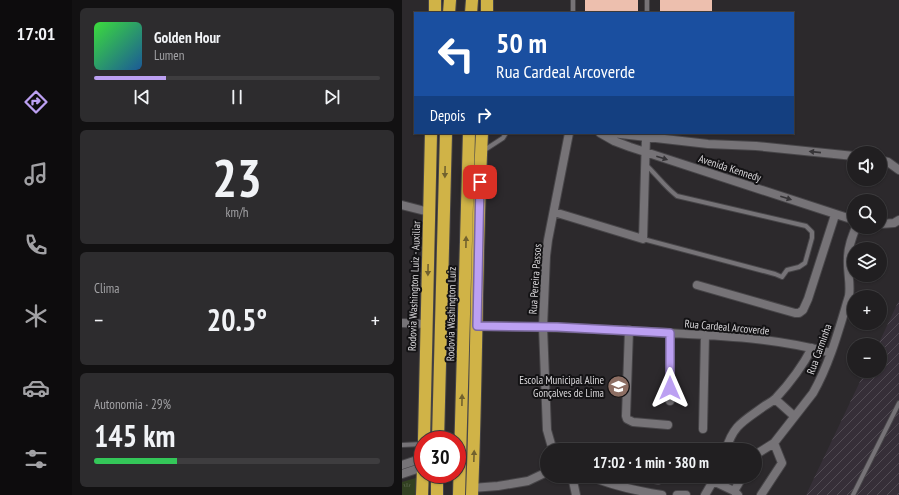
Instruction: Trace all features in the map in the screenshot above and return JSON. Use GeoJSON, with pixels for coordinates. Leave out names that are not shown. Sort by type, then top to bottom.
{"type":"FeatureCollection","features":[{"type":"Feature","properties":{"kind":"highway"},"geometry":{"type":"LineString","coordinates":[[435,12],[436,0]]}},
{"type":"Feature","properties":{"kind":"highway"},"geometry":{"type":"LineString","coordinates":[[449,12],[450,0]]}},
{"type":"Feature","properties":{"kind":"highway"},"geometry":{"type":"LineString","coordinates":[[471,12],[472,0]]}},
{"type":"Feature","properties":{"kind":"highway"},"geometry":{"type":"LineString","coordinates":[[487,0],[487,12]]}},
{"type":"Feature","properties":{"kind":"highway","name":"Rodovia Washington Luiz - Auxiliar"},"geometry":{"type":"LineString","coordinates":[[424,431],[431,134]]}},
{"type":"Feature","properties":{"kind":"highway","name":"Rodovia Washington Luiz"},"geometry":{"type":"LineString","coordinates":[[438,431],[446,134]]}},
{"type":"Feature","properties":{"kind":"highway","name":"Rodovia Washington Luiz"},"geometry":{"type":"LineString","coordinates":[[459,495],[469,134]]}},
{"type":"Feature","properties":{"kind":"highway"},"geometry":{"type":"LineString","coordinates":[[472,493],[482,134]]}},
{"type":"Feature","properties":{"kind":"highway"},"geometry":{"type":"LineString","coordinates":[[464,317],[478,241]]}},
{"type":"Feature","properties":{"kind":"highway"},"geometry":{"type":"LineString","coordinates":[[422,483],[422,495]]}},
{"type":"Feature","properties":{"kind":"highway"},"geometry":{"type":"LineString","coordinates":[[437,483],[437,495]]}},
{"type":"Feature","properties":{"kind":"street","name":"Rua Pereira Passos"},"geometry":{"type":"LineString","coordinates":[[551,443],[547,430],[543,327],[546,256],[569,134]]}},
{"type":"Feature","properties":{"kind":"street","name":"Avenida Kennedy"},"geometry":{"type":"LineString","coordinates":[[602,134],[614,141],[645,152],[847,218]]}},
{"type":"Feature","properties":{"kind":"street","name":"Avenida Kennedy"},"geometry":{"type":"LineString","coordinates":[[619,134],[708,144],[756,146],[847,155]]}},
{"type":"Feature","properties":{"kind":"street"},"geometry":{"type":"LineString","coordinates":[[554,212],[643,240],[644,163],[646,138]]}},
{"type":"Feature","properties":{"kind":"street"},"geometry":{"type":"LineString","coordinates":[[887,162],[899,170]]}},
{"type":"Feature","properties":{"kind":"street"},"geometry":{"type":"LineString","coordinates":[[402,205],[429,212]]}},
{"type":"Feature","properties":{"kind":"street"},"geometry":{"type":"LineString","coordinates":[[697,285],[795,314],[799,313],[803,310],[808,299],[835,214]]}},
{"type":"Feature","properties":{"kind":"street"},"geometry":{"type":"LineString","coordinates":[[887,224],[894,223],[899,220]]}},
{"type":"Feature","properties":{"kind":"street","name":"Rua Carminha"},"geometry":{"type":"LineString","coordinates":[[762,451],[774,443],[782,434],[794,416],[813,393],[831,353],[851,287],[848,258],[849,247],[854,234]]}},
{"type":"Feature","properties":{"kind":"street"},"geometry":{"type":"LineString","coordinates":[[402,323],[426,324]]}},
{"type":"Feature","properties":{"kind":"street","name":"Rua Cardeal Arcoverde"},"geometry":{"type":"LineString","coordinates":[[477,326],[629,330],[705,334],[760,339],[812,348],[831,353]]}},
{"type":"Feature","properties":{"kind":"street"},"geometry":{"type":"LineString","coordinates":[[629,330],[627,419],[633,422],[668,425]]}},
{"type":"Feature","properties":{"kind":"street"},"geometry":{"type":"LineString","coordinates":[[670,333],[670,401]]}},
{"type":"Feature","properties":{"kind":"street"},"geometry":{"type":"LineString","coordinates":[[703,429],[705,334]]}},
{"type":"Feature","properties":{"kind":"street"},"geometry":{"type":"LineString","coordinates":[[728,443],[739,424],[775,399],[804,362],[812,348]]}},
{"type":"Feature","properties":{"kind":"street"},"geometry":{"type":"LineString","coordinates":[[775,399],[794,416]]}},
{"type":"Feature","properties":{"kind":"street"},"geometry":{"type":"LineString","coordinates":[[761,495],[782,463],[774,443]]}},
{"type":"Feature","properties":{"kind":"street"},"geometry":{"type":"LineString","coordinates":[[402,465],[414,461]]}},
{"type":"Feature","properties":{"kind":"street"},"geometry":{"type":"LineString","coordinates":[[402,474],[414,471]]}},
{"type":"Feature","properties":{"kind":"street"},"geometry":{"type":"LineString","coordinates":[[472,493],[498,486],[528,481],[540,475]]}},
{"type":"Feature","properties":{"kind":"street"},"geometry":{"type":"LineString","coordinates":[[573,483],[576,495]]}},
{"type":"Feature","properties":{"kind":"street"},"geometry":{"type":"LineString","coordinates":[[607,483],[624,488],[662,495]]}},
{"type":"Feature","properties":{"kind":"street"},"geometry":{"type":"LineString","coordinates":[[705,495],[712,483]]}},
{"type":"Feature","properties":{"kind":"street"},"geometry":{"type":"LineString","coordinates":[[721,483],[736,493],[740,483]]}},
{"type":"Feature","properties":{"kind":"street"},"geometry":{"type":"LineString","coordinates":[[677,495],[686,495]]}},
{"type":"Feature","properties":{"kind":"lane"},"geometry":{"type":"LineString","coordinates":[[573,0],[573,12]]}},
{"type":"Feature","properties":{"kind":"lane"},"geometry":{"type":"LineString","coordinates":[[647,0],[647,12]]}},
{"type":"Feature","properties":{"kind":"lane"},"geometry":{"type":"LineString","coordinates":[[481,152],[503,138],[505,134]]}},
{"type":"Feature","properties":{"kind":"lane"},"geometry":{"type":"LineString","coordinates":[[643,240],[782,277],[787,270],[799,267],[805,263],[812,238],[812,232],[806,226],[677,196],[670,191],[657,174],[644,163]]}},
{"type":"Feature","properties":{"kind":"lane"},"geometry":{"type":"LineString","coordinates":[[853,495],[899,403]]}},
{"type":"Feature","properties":{"kind":"lane"},"geometry":{"type":"LineString","coordinates":[[402,445],[414,444]]}},
{"type":"Feature","properties":{"kind":"shaded area"},"geometry":{"type":"Polygon","coordinates":[[[899,300],[899,495],[806,495],[862,378],[887,378],[887,338],[881,338],[885,330],[887,330],[887,326],[899,300]]]}},
{"type":"Feature","properties":{"kind":"green space"},"geometry":{"type":"Polygon","coordinates":[[[414,479],[414,483],[416,483],[415,495],[402,495],[402,482],[414,479]]]}},
{"type":"Feature","properties":{"kind":"building"},"geometry":{"type":"Polygon","coordinates":[[[585,0],[638,0],[638,12],[585,12],[585,0]]]}},
{"type":"Feature","properties":{"kind":"building"},"geometry":{"type":"Polygon","coordinates":[[[660,0],[712,0],[712,12],[660,12],[660,0]]]}},
{"type":"Feature","properties":{"kind":"place","name":"Escola Municipal Aline Gonçalves de Lima"},"geometry":{"type":"Point","coordinates":[619,386]}},
{"type":"Feature","properties":{"kind":"route"},"geometry":{"type":"LineString","coordinates":[[480,182],[477,326],[557,327],[670,333],[670,388]]}}]}
